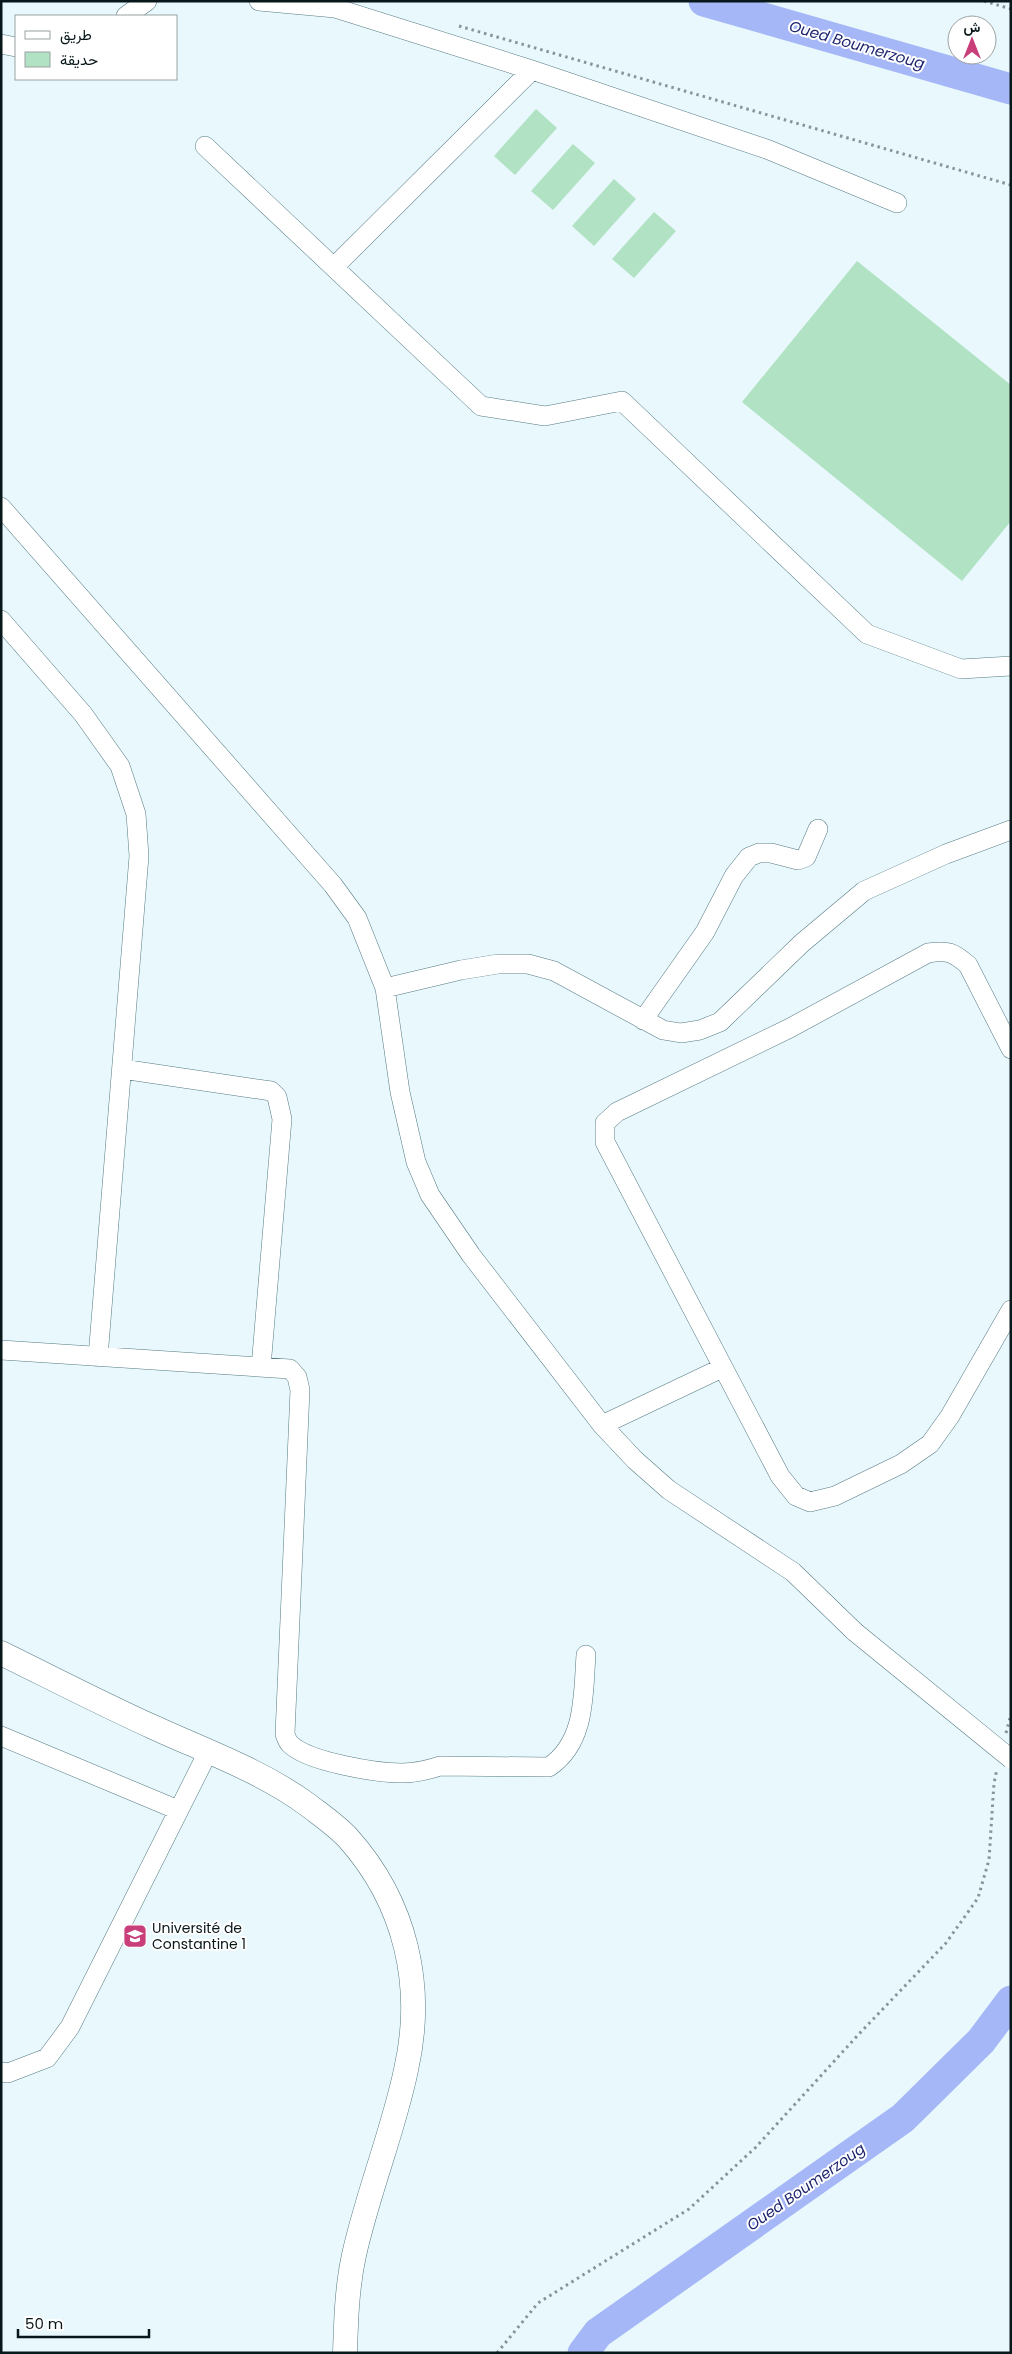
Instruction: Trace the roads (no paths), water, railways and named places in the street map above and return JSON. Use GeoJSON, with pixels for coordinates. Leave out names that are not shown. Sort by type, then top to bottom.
{"type":"FeatureCollection","features":[{"type":"Feature","properties":{"kind":"main road"},"geometry":{"type":"LineString","coordinates":[[1,1653],[117,1711],[253,1773],[306,1804],[347,1837],[380,1882],[397,1916],[412,1971],[415,2013],[406,2069],[354,2255],[346,2315],[345,2353]]}},
{"type":"Feature","properties":{"kind":"street"},"geometry":{"type":"LineString","coordinates":[[127,15],[147,1]]}},
{"type":"Feature","properties":{"kind":"street"},"geometry":{"type":"LineString","coordinates":[[259,1],[335,8],[532,70],[769,150],[897,203]]}},
{"type":"Feature","properties":{"kind":"street"},"geometry":{"type":"LineString","coordinates":[[1,44],[15,47]]}},
{"type":"Feature","properties":{"kind":"street"},"geometry":{"type":"LineString","coordinates":[[334,267],[532,70]]}},
{"type":"Feature","properties":{"kind":"street"},"geometry":{"type":"LineString","coordinates":[[205,146],[481,406],[545,416],[622,401],[867,634],[960,669],[1011,666]]}},
{"type":"Feature","properties":{"kind":"street"},"geometry":{"type":"LineString","coordinates":[[1,507],[333,885],[357,918],[385,988],[402,1100],[416,1162],[430,1195],[471,1255],[602,1425],[635,1460],[669,1490],[793,1572],[855,1632],[1004,1762]]}},
{"type":"Feature","properties":{"kind":"street"},"geometry":{"type":"LineString","coordinates":[[1,620],[83,714],[120,766],[136,814],[140,856],[98,1357]]}},
{"type":"Feature","properties":{"kind":"street"},"geometry":{"type":"LineString","coordinates":[[643,1020],[705,932],[734,876],[749,857],[759,852],[798,860],[806,857],[818,829]]}},
{"type":"Feature","properties":{"kind":"street"},"geometry":{"type":"LineString","coordinates":[[385,988],[461,970],[498,964],[528,964],[554,971],[663,1030],[681,1033],[700,1030],[720,1022],[802,943],[864,891],[946,854],[1011,830]]}},
{"type":"Feature","properties":{"kind":"street"},"geometry":{"type":"LineString","coordinates":[[1011,1049],[968,965],[957,956],[944,951],[928,954],[790,1028],[617,1112],[605,1123],[605,1142],[780,1476],[796,1496],[810,1502],[835,1496],[901,1464],[930,1444],[950,1416],[1011,1310]]}},
{"type":"Feature","properties":{"kind":"street"},"geometry":{"type":"LineString","coordinates":[[122,1069],[271,1091],[277,1097],[282,1119],[261,1367]]}},
{"type":"Feature","properties":{"kind":"street"},"geometry":{"type":"LineString","coordinates":[[1,1350],[290,1369],[297,1377],[300,1390],[285,1734],[291,1745],[338,1764],[395,1772],[424,1771],[440,1766],[549,1767],[560,1760],[571,1746],[580,1723],[586,1655]]}},
{"type":"Feature","properties":{"kind":"street"},"geometry":{"type":"LineString","coordinates":[[602,1425],[722,1368]]}},
{"type":"Feature","properties":{"kind":"street"},"geometry":{"type":"LineString","coordinates":[[1,1736],[178,1810]]}},
{"type":"Feature","properties":{"kind":"street"},"geometry":{"type":"LineString","coordinates":[[1,2072],[8,2073],[47,2058],[70,2027],[208,1752]]}},
{"type":"Feature","properties":{"kind":"waterway","name":"Oued Boumerzoug"},"geometry":{"type":"LineString","coordinates":[[704,1],[1011,89]]}},
{"type":"Feature","properties":{"kind":"waterway","name":"Oued Boumerzoug"},"geometry":{"type":"LineString","coordinates":[[583,2353],[598,2333],[903,2118],[981,2041],[1011,2001]]}},
{"type":"Feature","properties":{"kind":"place","name":"Université de Constantine 1"},"geometry":{"type":"Point","coordinates":[135,1936]}}]}
